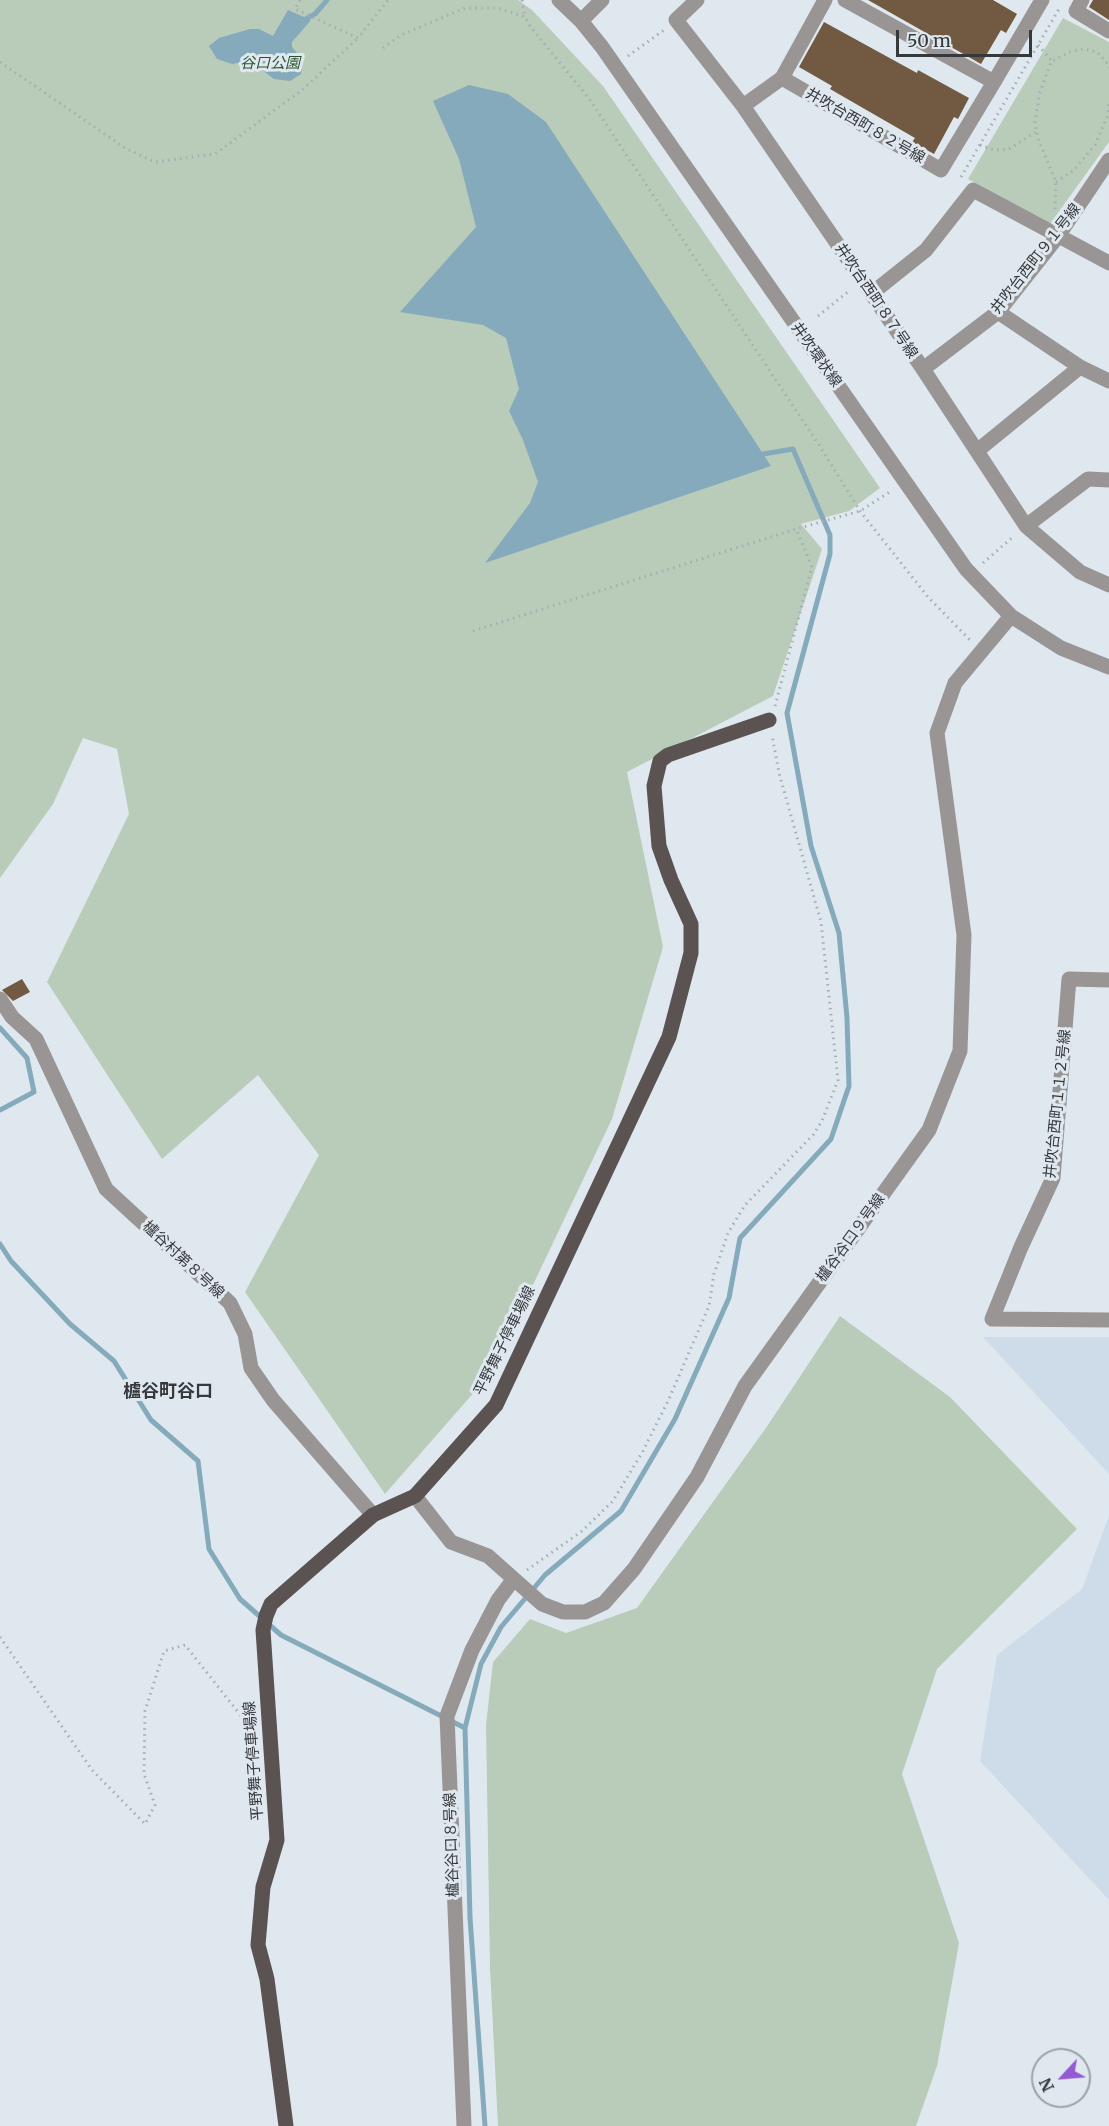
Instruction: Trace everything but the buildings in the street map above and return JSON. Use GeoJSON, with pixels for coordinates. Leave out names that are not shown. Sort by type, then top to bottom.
{"type":"FeatureCollection","features":[{"type":"Feature","properties":{"kind":"main road","name":"平野舞子停車場線"},"geometry":{"type":"LineString","coordinates":[[286,2126],[267,1978],[258,1945],[263,1887],[277,1840],[264,1623],[271,1604],[373,1515],[415,1496],[496,1405],[669,1037],[691,953],[691,924],[671,880],[659,846],[654,786],[660,761],[668,755],[769,720]]}},
{"type":"Feature","properties":{"kind":"street","name":"井吹環状線"},"geometry":{"type":"LineString","coordinates":[[559,0],[581,21],[615,66],[970,574],[1011,616],[1061,648],[1109,667]]}},
{"type":"Feature","properties":{"kind":"street"},"geometry":{"type":"LineString","coordinates":[[581,21],[603,0]]}},
{"type":"Feature","properties":{"kind":"street"},"geometry":{"type":"LineString","coordinates":[[676,20],[697,0]]}},
{"type":"Feature","properties":{"kind":"street"},"geometry":{"type":"LineString","coordinates":[[743,106],[783,78],[825,0]]}},
{"type":"Feature","properties":{"kind":"street"},"geometry":{"type":"LineString","coordinates":[[845,0],[994,82],[1042,0]]}},
{"type":"Feature","properties":{"kind":"street"},"geometry":{"type":"LineString","coordinates":[[1082,0],[1076,11],[1109,31]]}},
{"type":"Feature","properties":{"kind":"street","name":"井吹台西町８７号線"},"geometry":{"type":"LineString","coordinates":[[676,20],[743,106],[1026,526],[1080,572],[1109,585]]}},
{"type":"Feature","properties":{"kind":"street","name":"井吹台西町８２号線"},"geometry":{"type":"LineString","coordinates":[[783,78],[941,170],[994,82]]}},
{"type":"Feature","properties":{"kind":"street","name":"井吹台西町９１号線"},"geometry":{"type":"LineString","coordinates":[[922,369],[998,312],[1109,160]]}},
{"type":"Feature","properties":{"kind":"street"},"geometry":{"type":"LineString","coordinates":[[871,294],[926,250],[973,190],[1109,263]]}},
{"type":"Feature","properties":{"kind":"street"},"geometry":{"type":"LineString","coordinates":[[998,312],[1080,367],[1109,381]]}},
{"type":"Feature","properties":{"kind":"street"},"geometry":{"type":"LineString","coordinates":[[977,451],[1080,367]]}},
{"type":"Feature","properties":{"kind":"street"},"geometry":{"type":"LineString","coordinates":[[1026,526],[1088,479],[1109,480]]}},
{"type":"Feature","properties":{"kind":"street","name":"櫨谷谷口９号線"},"geometry":{"type":"LineString","coordinates":[[415,1496],[451,1542],[488,1556],[539,1601],[562,1612],[585,1612],[604,1603],[634,1569],[697,1477],[745,1386],[929,1130],[960,1052],[964,934],[938,733],[954,682],[1011,616]]}},
{"type":"Feature","properties":{"kind":"street","name":"井吹台西町１１２号線"},"geometry":{"type":"LineString","coordinates":[[1109,980],[1069,980],[1053,1178],[1020,1247],[992,1319],[1109,1320]]}},
{"type":"Feature","properties":{"kind":"street","name":"櫨谷村第８号線"},"geometry":{"type":"LineString","coordinates":[[0,999],[12,1017],[36,1039],[106,1189],[230,1304],[245,1334],[251,1368],[273,1400],[373,1515]]}},
{"type":"Feature","properties":{"kind":"street","name":"櫨谷谷口８号線"},"geometry":{"type":"LineString","coordinates":[[464,2126],[447,1716],[472,1650],[498,1600],[519,1584]]}},
{"type":"Feature","properties":{"kind":"path"},"geometry":{"type":"LineString","coordinates":[[300,0],[295,9],[358,38]]}},
{"type":"Feature","properties":{"kind":"path"},"geometry":{"type":"LineString","coordinates":[[0,62],[125,148],[155,162],[215,154],[302,90],[358,38],[388,0]]}},
{"type":"Feature","properties":{"kind":"path"},"geometry":{"type":"LineString","coordinates":[[522,0],[525,17],[530,26],[590,100],[860,511],[948,620],[982,651]]}},
{"type":"Feature","properties":{"kind":"path"},"geometry":{"type":"LineString","coordinates":[[383,48],[401,34],[465,8],[498,8],[525,17]]}},
{"type":"Feature","properties":{"kind":"path"},"geometry":{"type":"LineString","coordinates":[[615,66],[676,20]]}},
{"type":"Feature","properties":{"kind":"path"},"geometry":{"type":"LineString","coordinates":[[1038,45],[1052,61]]}},
{"type":"Feature","properties":{"kind":"path"},"geometry":{"type":"LineString","coordinates":[[1056,235],[1056,182],[1035,122],[1040,92],[1052,61],[1069,52],[1084,49],[1097,52],[1109,68]]}},
{"type":"Feature","properties":{"kind":"path"},"geometry":{"type":"LineString","coordinates":[[1056,182],[1074,170],[1095,146],[1108,115],[1109,100]]}},
{"type":"Feature","properties":{"kind":"path"},"geometry":{"type":"LineString","coordinates":[[980,144],[994,150],[1009,149],[1037,131]]}},
{"type":"Feature","properties":{"kind":"path"},"geometry":{"type":"LineString","coordinates":[[818,316],[862,280]]}},
{"type":"Feature","properties":{"kind":"path"},"geometry":{"type":"LineString","coordinates":[[473,631],[860,511],[905,482]]}},
{"type":"Feature","properties":{"kind":"path"},"geometry":{"type":"LineString","coordinates":[[970,574],[1026,526]]}},
{"type":"Feature","properties":{"kind":"path"},"geometry":{"type":"LineString","coordinates":[[519,1584],[582,1532],[613,1501],[643,1451],[669,1399],[709,1306],[714,1274],[728,1233],[745,1205],[813,1135],[822,1120],[838,1080],[821,922],[779,773],[769,720],[776,705],[812,567],[796,529]]}},
{"type":"Feature","properties":{"kind":"path"},"geometry":{"type":"LineString","coordinates":[[0,1637],[92,1770],[145,1824],[155,1805],[144,1774],[145,1711],[164,1651],[185,1645],[272,1756]]}},
{"type":"Feature","properties":{"kind":"shaded area"},"geometry":{"type":"Polygon","coordinates":[[[983,1337],[1109,1337],[1109,1474],[983,1337]]]}},
{"type":"Feature","properties":{"kind":"shaded area"},"geometry":{"type":"Polygon","coordinates":[[[1109,1516],[1109,1900],[980,1761],[997,1655],[1082,1589],[1109,1516]]]}},
{"type":"Feature","properties":{"kind":"green space","name":"谷口公園"},"geometry":{"type":"Polygon","coordinates":[[[0,0],[518,0],[532,10],[603,86],[880,488],[849,511],[801,524],[822,549],[773,696],[627,772],[663,947],[612,1119],[491,1373],[385,1494],[245,1292],[319,1155],[258,1075],[162,1159],[47,982],[129,814],[117,749],[83,738],[53,804],[0,878],[0,0]]]}},
{"type":"Feature","properties":{"kind":"green space"},"geometry":{"type":"Polygon","coordinates":[[[1063,18],[1109,42],[1109,142],[1050,224],[968,179],[1063,18]]]}},
{"type":"Feature","properties":{"kind":"green space"},"geometry":{"type":"Polygon","coordinates":[[[840,1316],[950,1397],[1077,1529],[937,1669],[902,1774],[959,1943],[937,2066],[916,2126],[498,2126],[490,1968],[486,1725],[493,1662],[530,1619],[566,1633],[637,1608],[768,1425],[840,1316]]]}},
{"type":"Feature","properties":{"kind":"water"},"geometry":{"type":"Polygon","coordinates":[[[288,10],[311,20],[292,42],[292,47],[303,60],[301,74],[290,81],[274,79],[250,61],[232,64],[217,59],[209,46],[219,38],[250,29],[259,29],[273,36],[288,10]]]}},
{"type":"Feature","properties":{"kind":"water"},"geometry":{"type":"Polygon","coordinates":[[[469,85],[508,94],[546,122],[771,466],[485,563],[530,503],[538,482],[523,440],[509,411],[519,389],[506,338],[483,325],[400,312],[476,227],[459,159],[433,101],[469,85]]]}},
{"type":"Feature","properties":{"kind":"waterway"},"geometry":{"type":"LineString","coordinates":[[307,18],[315,14],[327,0]]}},
{"type":"Feature","properties":{"kind":"waterway"},"geometry":{"type":"LineString","coordinates":[[485,2126],[470,1918],[465,1728],[481,1664],[501,1627],[545,1575],[621,1511],[675,1419],[729,1298],[740,1238],[831,1139],[849,1086],[847,1018],[839,933],[811,846],[787,713],[830,554],[830,535],[793,449],[763,454]]}},
{"type":"Feature","properties":{"kind":"waterway"},"geometry":{"type":"LineString","coordinates":[[0,1028],[27,1058],[34,1092],[0,1110]]}},
{"type":"Feature","properties":{"kind":"waterway"},"geometry":{"type":"LineString","coordinates":[[0,1244],[11,1261],[70,1324],[114,1361],[151,1420],[198,1461],[209,1549],[240,1599],[281,1635],[465,1728]]}},
{"type":"Feature","properties":{"kind":"district","name":"櫨谷町谷口"},"geometry":{"type":"Point","coordinates":[168,1392]}}]}
